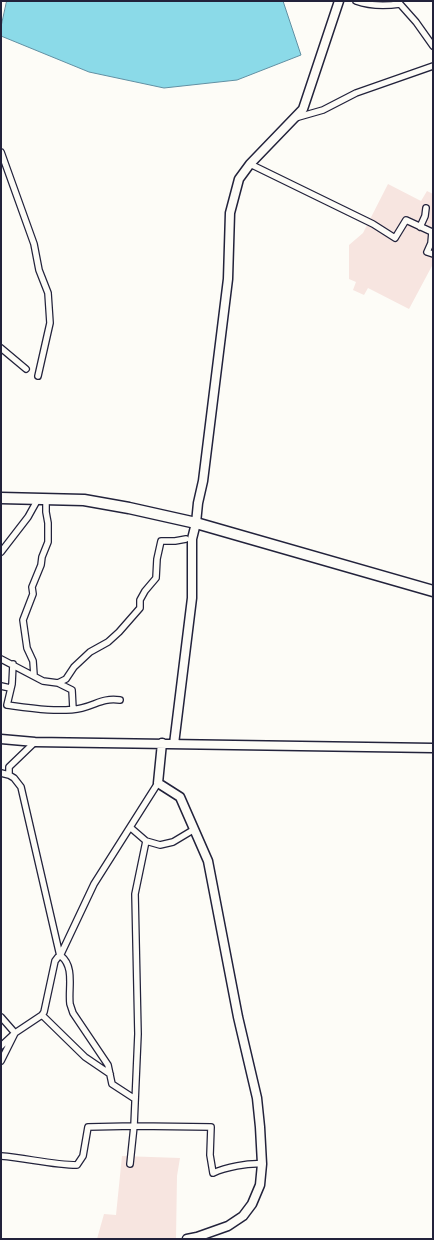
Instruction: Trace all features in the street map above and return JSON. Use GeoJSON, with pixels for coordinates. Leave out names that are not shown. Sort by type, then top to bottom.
{"type":"FeatureCollection","features":[{"type":"Feature","properties":{"kind":"highway"},"geometry":{"type":"LineString","coordinates":[[1,498],[84,500],[129,508],[196,523],[323,558],[433,591]]}},
{"type":"Feature","properties":{"kind":"street"},"geometry":{"type":"LineString","coordinates":[[174,744],[192,598],[192,539],[196,523],[198,503],[204,481],[228,279],[230,213],[239,179],[250,164],[303,109],[339,1]]}},
{"type":"Feature","properties":{"kind":"street"},"geometry":{"type":"LineString","coordinates":[[356,1],[363,4],[386,6],[400,4],[416,22],[433,46]]}},
{"type":"Feature","properties":{"kind":"street"},"geometry":{"type":"LineString","coordinates":[[295,118],[323,110],[356,92],[433,66]]}},
{"type":"Feature","properties":{"kind":"street"},"geometry":{"type":"LineString","coordinates":[[1,152],[34,244],[39,270],[48,293],[50,323],[38,376]]}},
{"type":"Feature","properties":{"kind":"street"},"geometry":{"type":"LineString","coordinates":[[250,164],[373,224],[395,238],[406,220],[432,232],[431,243],[427,252],[433,254]]}},
{"type":"Feature","properties":{"kind":"street"},"geometry":{"type":"LineString","coordinates":[[420,227],[425,216],[426,208]]}},
{"type":"Feature","properties":{"kind":"street"},"geometry":{"type":"LineString","coordinates":[[1,348],[26,369]]}},
{"type":"Feature","properties":{"kind":"street"},"geometry":{"type":"LineString","coordinates":[[1,552],[42,499]]}},
{"type":"Feature","properties":{"kind":"street"},"geometry":{"type":"LineString","coordinates":[[34,675],[33,661],[27,648],[23,620],[33,594],[32,587],[48,542],[48,523],[42,499]]}},
{"type":"Feature","properties":{"kind":"street"},"geometry":{"type":"LineString","coordinates":[[58,683],[66,679],[74,667],[90,652],[108,642],[120,632],[140,608],[140,600],[145,591],[156,578],[157,559],[161,541],[175,542],[186,539]]}},
{"type":"Feature","properties":{"kind":"street"},"geometry":{"type":"LineString","coordinates":[[1,659],[43,681],[58,683],[72,690],[72,709]]}},
{"type":"Feature","properties":{"kind":"street"},"geometry":{"type":"LineString","coordinates":[[13,664],[7,705],[53,710],[82,708],[110,699],[120,700]]}},
{"type":"Feature","properties":{"kind":"street"},"geometry":{"type":"LineString","coordinates":[[1,686],[10,688]]}},
{"type":"Feature","properties":{"kind":"street"},"geometry":{"type":"LineString","coordinates":[[1,739],[35,742],[433,748]]}},
{"type":"Feature","properties":{"kind":"street"},"geometry":{"type":"LineString","coordinates":[[9,775],[9,767],[35,742]]}},
{"type":"Feature","properties":{"kind":"street"},"geometry":{"type":"LineString","coordinates":[[1,1046],[42,1015],[46,1007],[55,961],[60,956],[94,884],[131,828],[158,783],[162,743]]}},
{"type":"Feature","properties":{"kind":"street"},"geometry":{"type":"LineString","coordinates":[[1,773],[14,778],[21,787],[60,956],[65,959],[69,972],[71,984],[70,1004],[73,1013],[108,1065],[112,1084],[135,1099]]}},
{"type":"Feature","properties":{"kind":"street"},"geometry":{"type":"LineString","coordinates":[[158,783],[180,797],[193,830],[208,861],[238,1016],[257,1098],[262,1164],[260,1185],[257,1195],[243,1216],[228,1226],[198,1238],[187,1239]]}},
{"type":"Feature","properties":{"kind":"street"},"geometry":{"type":"LineString","coordinates":[[131,828],[146,841],[160,845],[173,842],[193,830]]}},
{"type":"Feature","properties":{"kind":"street"},"geometry":{"type":"LineString","coordinates":[[130,1164],[134,1126],[138,1034],[135,894],[146,841]]}},
{"type":"Feature","properties":{"kind":"street"},"geometry":{"type":"LineString","coordinates":[[42,1015],[85,1056],[110,1074]]}},
{"type":"Feature","properties":{"kind":"street"},"geometry":{"type":"LineString","coordinates":[[1,1017],[15,1034]]}},
{"type":"Feature","properties":{"kind":"street"},"geometry":{"type":"LineString","coordinates":[[1,1061],[15,1034]]}},
{"type":"Feature","properties":{"kind":"street"},"geometry":{"type":"LineString","coordinates":[[1,1156],[33,1159],[77,1166],[83,1156],[88,1127],[134,1126],[211,1128],[210,1155],[213,1173],[219,1170],[253,1163],[262,1164]]}},
{"type":"Feature","properties":{"kind":"shaded area"},"geometry":{"type":"Polygon","coordinates":[[[388,184],[421,201],[427,191],[433,194],[433,264],[409,309],[368,288],[364,295],[353,290],[356,282],[349,279],[349,245],[363,233],[388,184]]]}},
{"type":"Feature","properties":{"kind":"shaded area"},"geometry":{"type":"Polygon","coordinates":[[[122,1156],[180,1158],[177,1176],[176,1239],[97,1239],[104,1214],[116,1215],[122,1156]]]}},
{"type":"Feature","properties":{"kind":"water"},"geometry":{"type":"Polygon","coordinates":[[[7,1],[283,1],[301,55],[237,80],[164,88],[89,72],[1,36],[1,27],[7,1]]]}}]}
